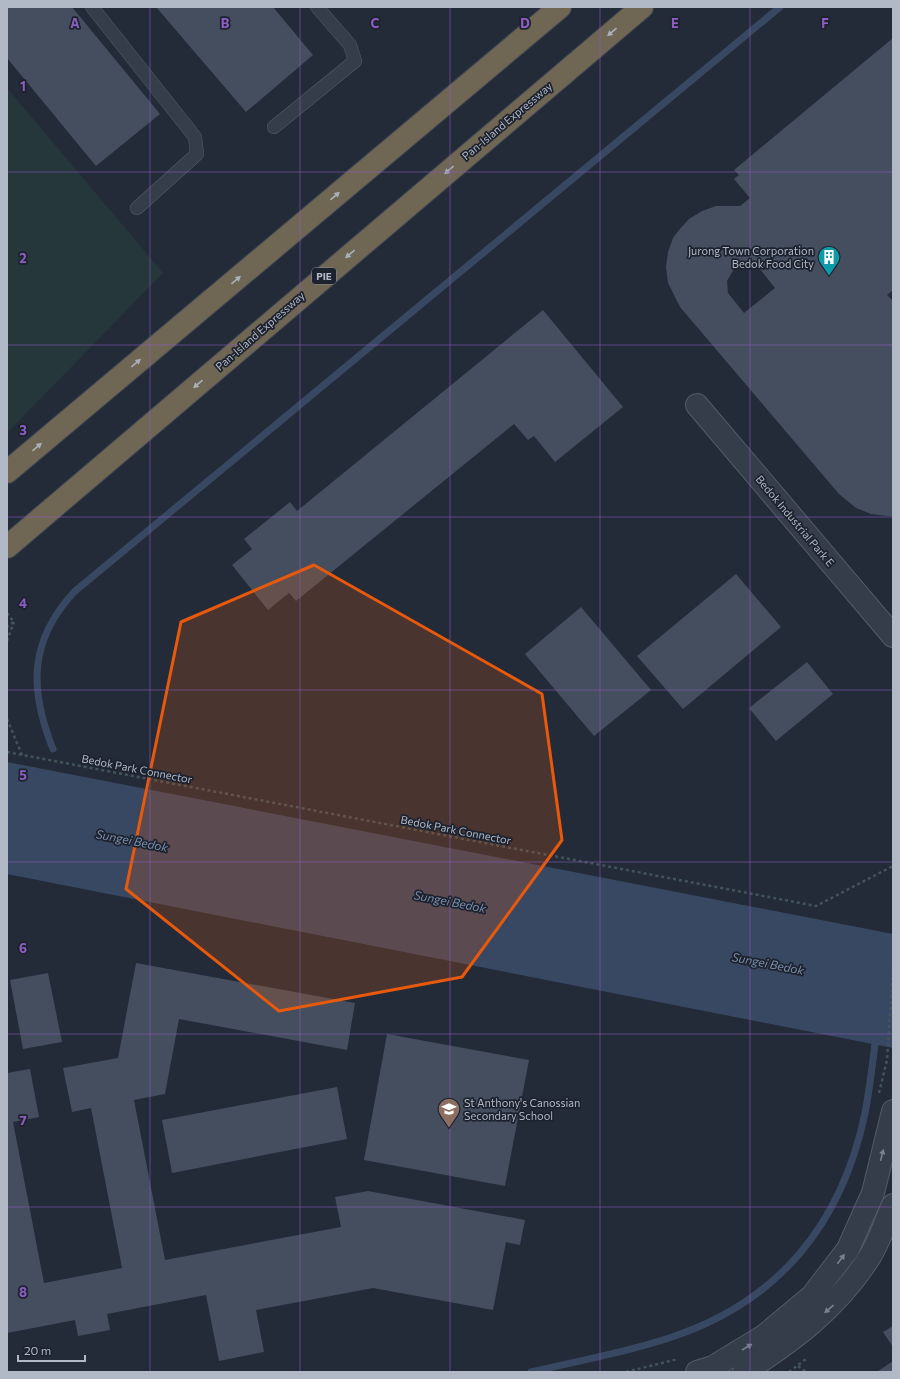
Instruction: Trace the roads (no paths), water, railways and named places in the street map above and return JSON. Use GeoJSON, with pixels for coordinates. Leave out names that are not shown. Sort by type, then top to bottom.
{"type":"FeatureCollection","features":[{"type":"Feature","properties":{"kind":"highway"},"geometry":{"type":"LineString","coordinates":[[7,472],[560,7]]}},
{"type":"Feature","properties":{"kind":"highway","name":"Pan-Island Expressway"},"geometry":{"type":"LineString","coordinates":[[7,547],[642,7]]}},
{"type":"Feature","properties":{"kind":"street","name":"Bedok Industrial Park E"},"geometry":{"type":"LineString","coordinates":[[697,405],[893,636]]}},
{"type":"Feature","properties":{"kind":"street"},"geometry":{"type":"LineString","coordinates":[[690,1365],[713,1367],[764,1336],[812,1296],[848,1250],[873,1193],[885,1104]]}},
{"type":"Feature","properties":{"kind":"street"},"geometry":{"type":"LineString","coordinates":[[744,1372],[784,1346],[833,1306],[870,1257],[893,1205]]}},
{"type":"Feature","properties":{"kind":"lane"},"geometry":{"type":"LineString","coordinates":[[92,7],[195,137],[197,145],[196,154],[137,208]]}},
{"type":"Feature","properties":{"kind":"lane"},"geometry":{"type":"LineString","coordinates":[[274,127],[356,61],[350,45],[317,7]]}},
{"type":"Feature","properties":{"kind":"water","name":"Sungei Bedok"},"geometry":{"type":"Polygon","coordinates":[[[7,762],[893,934],[893,1048],[7,874],[7,762]]]}},
{"type":"Feature","properties":{"kind":"waterway"},"geometry":{"type":"LineString","coordinates":[[53,749],[45,727],[40,706],[37,686],[38,666],[41,647],[48,629],[59,610],[74,592],[780,7]]}},
{"type":"Feature","properties":{"kind":"waterway"},"geometry":{"type":"LineString","coordinates":[[531,1372],[618,1352],[669,1338],[708,1323],[742,1304],[773,1281],[799,1254],[822,1224],[840,1190],[854,1153],[865,1113],[876,1035]]}},
{"type":"Feature","properties":{"kind":"place","name":"Jurong Town Corporation Bedok Food City"},"geometry":{"type":"Point","coordinates":[829,276]}},
{"type":"Feature","properties":{"kind":"place","name":"St Anthony's Canossian Secondary School"},"geometry":{"type":"Point","coordinates":[449,1128]}}]}
